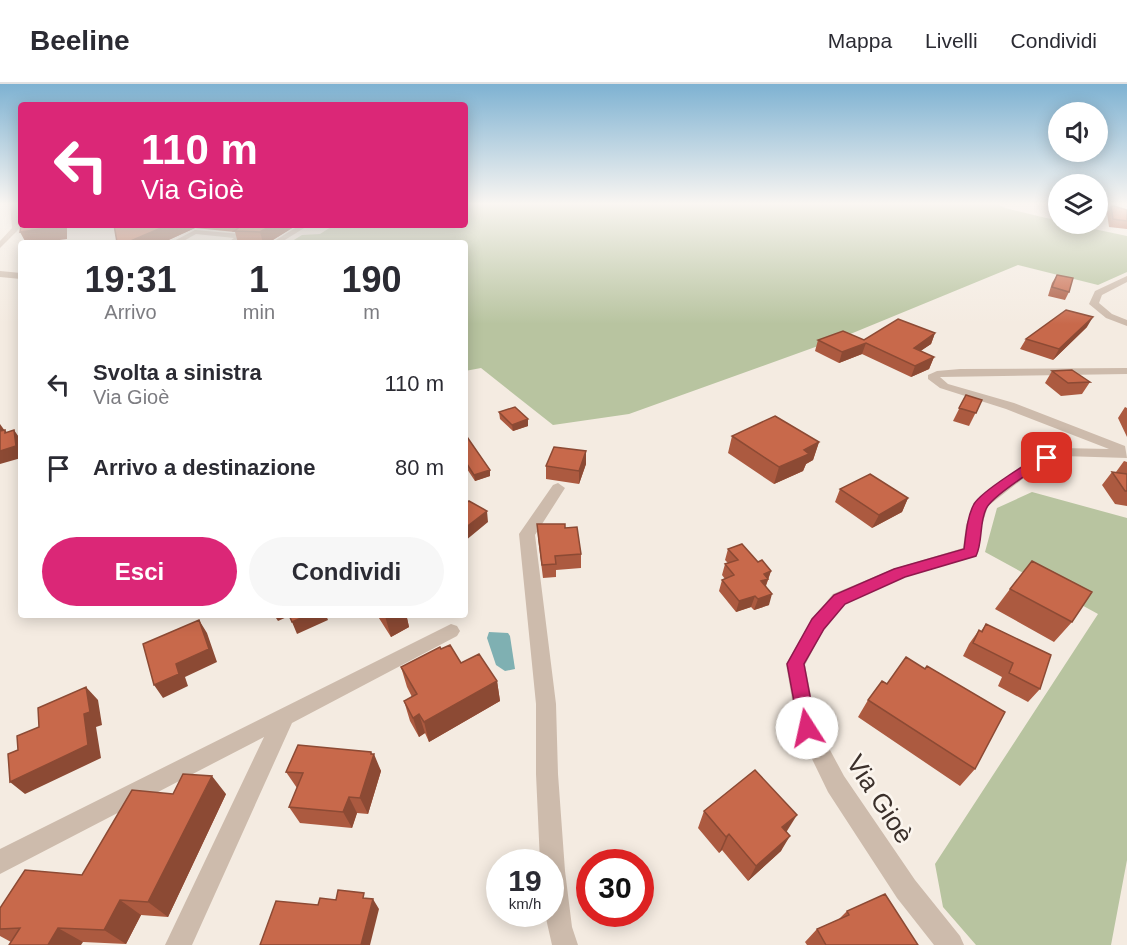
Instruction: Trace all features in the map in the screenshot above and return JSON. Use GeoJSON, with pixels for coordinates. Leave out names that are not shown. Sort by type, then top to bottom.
{"type":"FeatureCollection","features":[{"type":"Feature","properties":{"kind":"street"},"geometry":{"type":"LineString","coordinates":[[0,274],[18,276]]}},
{"type":"Feature","properties":{"kind":"street"},"geometry":{"type":"LineString","coordinates":[[1127,279],[1098,292],[1094,304],[1110,316],[1127,323]]}},
{"type":"Feature","properties":{"kind":"street"},"geometry":{"type":"LineString","coordinates":[[1127,371],[960,372],[937,374],[932,377],[944,386],[1010,406],[1127,453]]}},
{"type":"Feature","properties":{"kind":"street","name":"Via Gioè"},"geometry":{"type":"LineString","coordinates":[[951,945],[906,889],[836,784],[807,728],[795,664],[818,624],[839,599],[900,573],[971,552],[974,525],[981,504],[1033,464],[1061,452],[1127,453]]}},
{"type":"Feature","properties":{"kind":"street"},"geometry":{"type":"LineString","coordinates":[[558,488],[544,512],[527,534],[546,704],[547,774],[559,927],[565,945]]}},
{"type":"Feature","properties":{"kind":"street"},"geometry":{"type":"LineString","coordinates":[[0,862],[451,631]]}},
{"type":"Feature","properties":{"kind":"street"},"geometry":{"type":"LineString","coordinates":[[178,945],[284,717]]}},
{"type":"Feature","properties":{"kind":"green space"},"geometry":{"type":"Polygon","coordinates":[[[468,244],[1127,244],[1127,272],[1098,285],[1018,265],[843,337],[629,414],[553,425],[481,368],[468,370],[468,244]]]}},
{"type":"Feature","properties":{"kind":"green space"},"geometry":{"type":"Polygon","coordinates":[[[1032,492],[1127,518],[1127,860],[1111,945],[976,945],[943,907],[935,864],[1098,614],[985,552],[997,508],[1032,492]]]}},
{"type":"Feature","properties":{"kind":"water"},"geometry":{"type":"Polygon","coordinates":[[[489,632],[508,633],[515,669],[505,671],[496,665],[487,638],[489,632]]]}},
{"type":"Feature","properties":{"kind":"building"},"geometry":{"type":"Polygon","coordinates":[[[1057,275],[1073,278],[1069,292],[1052,287],[1057,275]]]}},
{"type":"Feature","properties":{"kind":"building"},"geometry":{"type":"Polygon","coordinates":[[[1066,310],[1093,317],[1059,349],[1026,339],[1066,310]]]}},
{"type":"Feature","properties":{"kind":"building"},"geometry":{"type":"Polygon","coordinates":[[[898,319],[935,333],[914,348],[934,357],[915,366],[866,343],[842,352],[818,340],[843,331],[864,340],[898,319]]]}},
{"type":"Feature","properties":{"kind":"building"},"geometry":{"type":"Polygon","coordinates":[[[1072,370],[1090,382],[1068,383],[1052,371],[1072,370]]]}},
{"type":"Feature","properties":{"kind":"building"},"geometry":{"type":"Polygon","coordinates":[[[966,395],[982,400],[976,413],[959,408],[966,395]]]}},
{"type":"Feature","properties":{"kind":"building"},"geometry":{"type":"Polygon","coordinates":[[[515,407],[528,419],[512,425],[499,412],[515,407]]]}},
{"type":"Feature","properties":{"kind":"building"},"geometry":{"type":"Polygon","coordinates":[[[775,416],[819,442],[804,450],[809,454],[779,467],[732,436],[775,416]]]}},
{"type":"Feature","properties":{"kind":"building"},"geometry":{"type":"Polygon","coordinates":[[[5,430],[5,433],[14,430],[16,446],[0,451],[0,431],[5,430]]]}},
{"type":"Feature","properties":{"kind":"building"},"geometry":{"type":"Polygon","coordinates":[[[468,438],[490,470],[474,475],[468,466],[468,438]]]}},
{"type":"Feature","properties":{"kind":"building"},"geometry":{"type":"Polygon","coordinates":[[[554,447],[586,451],[579,471],[546,466],[554,447]]]}},
{"type":"Feature","properties":{"kind":"building"},"geometry":{"type":"Polygon","coordinates":[[[1112,472],[1127,474],[1127,491],[1125,491],[1112,472]]]}},
{"type":"Feature","properties":{"kind":"building"},"geometry":{"type":"Polygon","coordinates":[[[870,474],[908,498],[879,515],[840,489],[870,474]]]}},
{"type":"Feature","properties":{"kind":"building"},"geometry":{"type":"Polygon","coordinates":[[[468,502],[487,511],[468,526],[468,502]]]}},
{"type":"Feature","properties":{"kind":"building"},"geometry":{"type":"Polygon","coordinates":[[[537,524],[565,524],[565,528],[577,527],[581,554],[555,556],[556,564],[542,565],[537,524]]]}},
{"type":"Feature","properties":{"kind":"building"},"geometry":{"type":"Polygon","coordinates":[[[742,544],[758,562],[762,560],[771,571],[764,574],[768,579],[761,581],[772,594],[758,599],[755,596],[739,601],[722,580],[734,575],[725,564],[738,560],[728,549],[742,544]]]}},
{"type":"Feature","properties":{"kind":"building"},"geometry":{"type":"Polygon","coordinates":[[[1032,561],[1092,592],[1072,622],[1010,589],[1032,561]]]}},
{"type":"Feature","properties":{"kind":"building"},"geometry":{"type":"Polygon","coordinates":[[[199,620],[209,649],[176,664],[179,674],[154,685],[143,644],[199,620]]]}},
{"type":"Feature","properties":{"kind":"building"},"geometry":{"type":"Polygon","coordinates":[[[986,624],[1051,655],[1040,689],[1009,673],[1013,663],[973,643],[979,630],[982,632],[986,624]]]}},
{"type":"Feature","properties":{"kind":"building"},"geometry":{"type":"Polygon","coordinates":[[[450,645],[461,663],[479,654],[497,681],[424,722],[419,714],[413,718],[404,701],[417,694],[401,667],[440,647],[441,649],[450,645]]]}},
{"type":"Feature","properties":{"kind":"building"},"geometry":{"type":"Polygon","coordinates":[[[906,657],[925,669],[927,666],[1005,712],[975,769],[868,700],[882,681],[887,684],[906,657]]]}},
{"type":"Feature","properties":{"kind":"building"},"geometry":{"type":"Polygon","coordinates":[[[86,687],[90,712],[84,714],[88,745],[10,782],[8,754],[18,750],[17,736],[39,727],[38,708],[86,687]]]}},
{"type":"Feature","properties":{"kind":"building"},"geometry":{"type":"Polygon","coordinates":[[[298,745],[374,754],[360,798],[349,797],[343,812],[289,807],[303,773],[286,772],[298,745]]]}},
{"type":"Feature","properties":{"kind":"building"},"geometry":{"type":"Polygon","coordinates":[[[755,770],[797,815],[782,827],[790,836],[756,866],[729,834],[726,837],[704,811],[755,770]]]}},
{"type":"Feature","properties":{"kind":"building"},"geometry":{"type":"Polygon","coordinates":[[[183,774],[212,776],[148,902],[120,900],[104,930],[58,928],[48,945],[9,945],[20,928],[0,929],[0,908],[25,870],[82,875],[132,790],[173,794],[183,774]]]}},
{"type":"Feature","properties":{"kind":"building"},"geometry":{"type":"Polygon","coordinates":[[[338,890],[364,893],[363,898],[373,899],[361,945],[260,945],[276,901],[318,905],[320,898],[336,900],[338,890]]]}},
{"type":"Feature","properties":{"kind":"building"},"geometry":{"type":"Polygon","coordinates":[[[885,894],[918,945],[826,945],[817,929],[849,915],[847,911],[885,894]]]}},
{"type":"Feature","properties":{"kind":"route"},"geometry":{"type":"LineString","coordinates":[[807,728],[795,664],[818,624],[839,599],[900,573],[971,552],[974,525],[981,504],[1033,464],[1047,458]]}}]}
